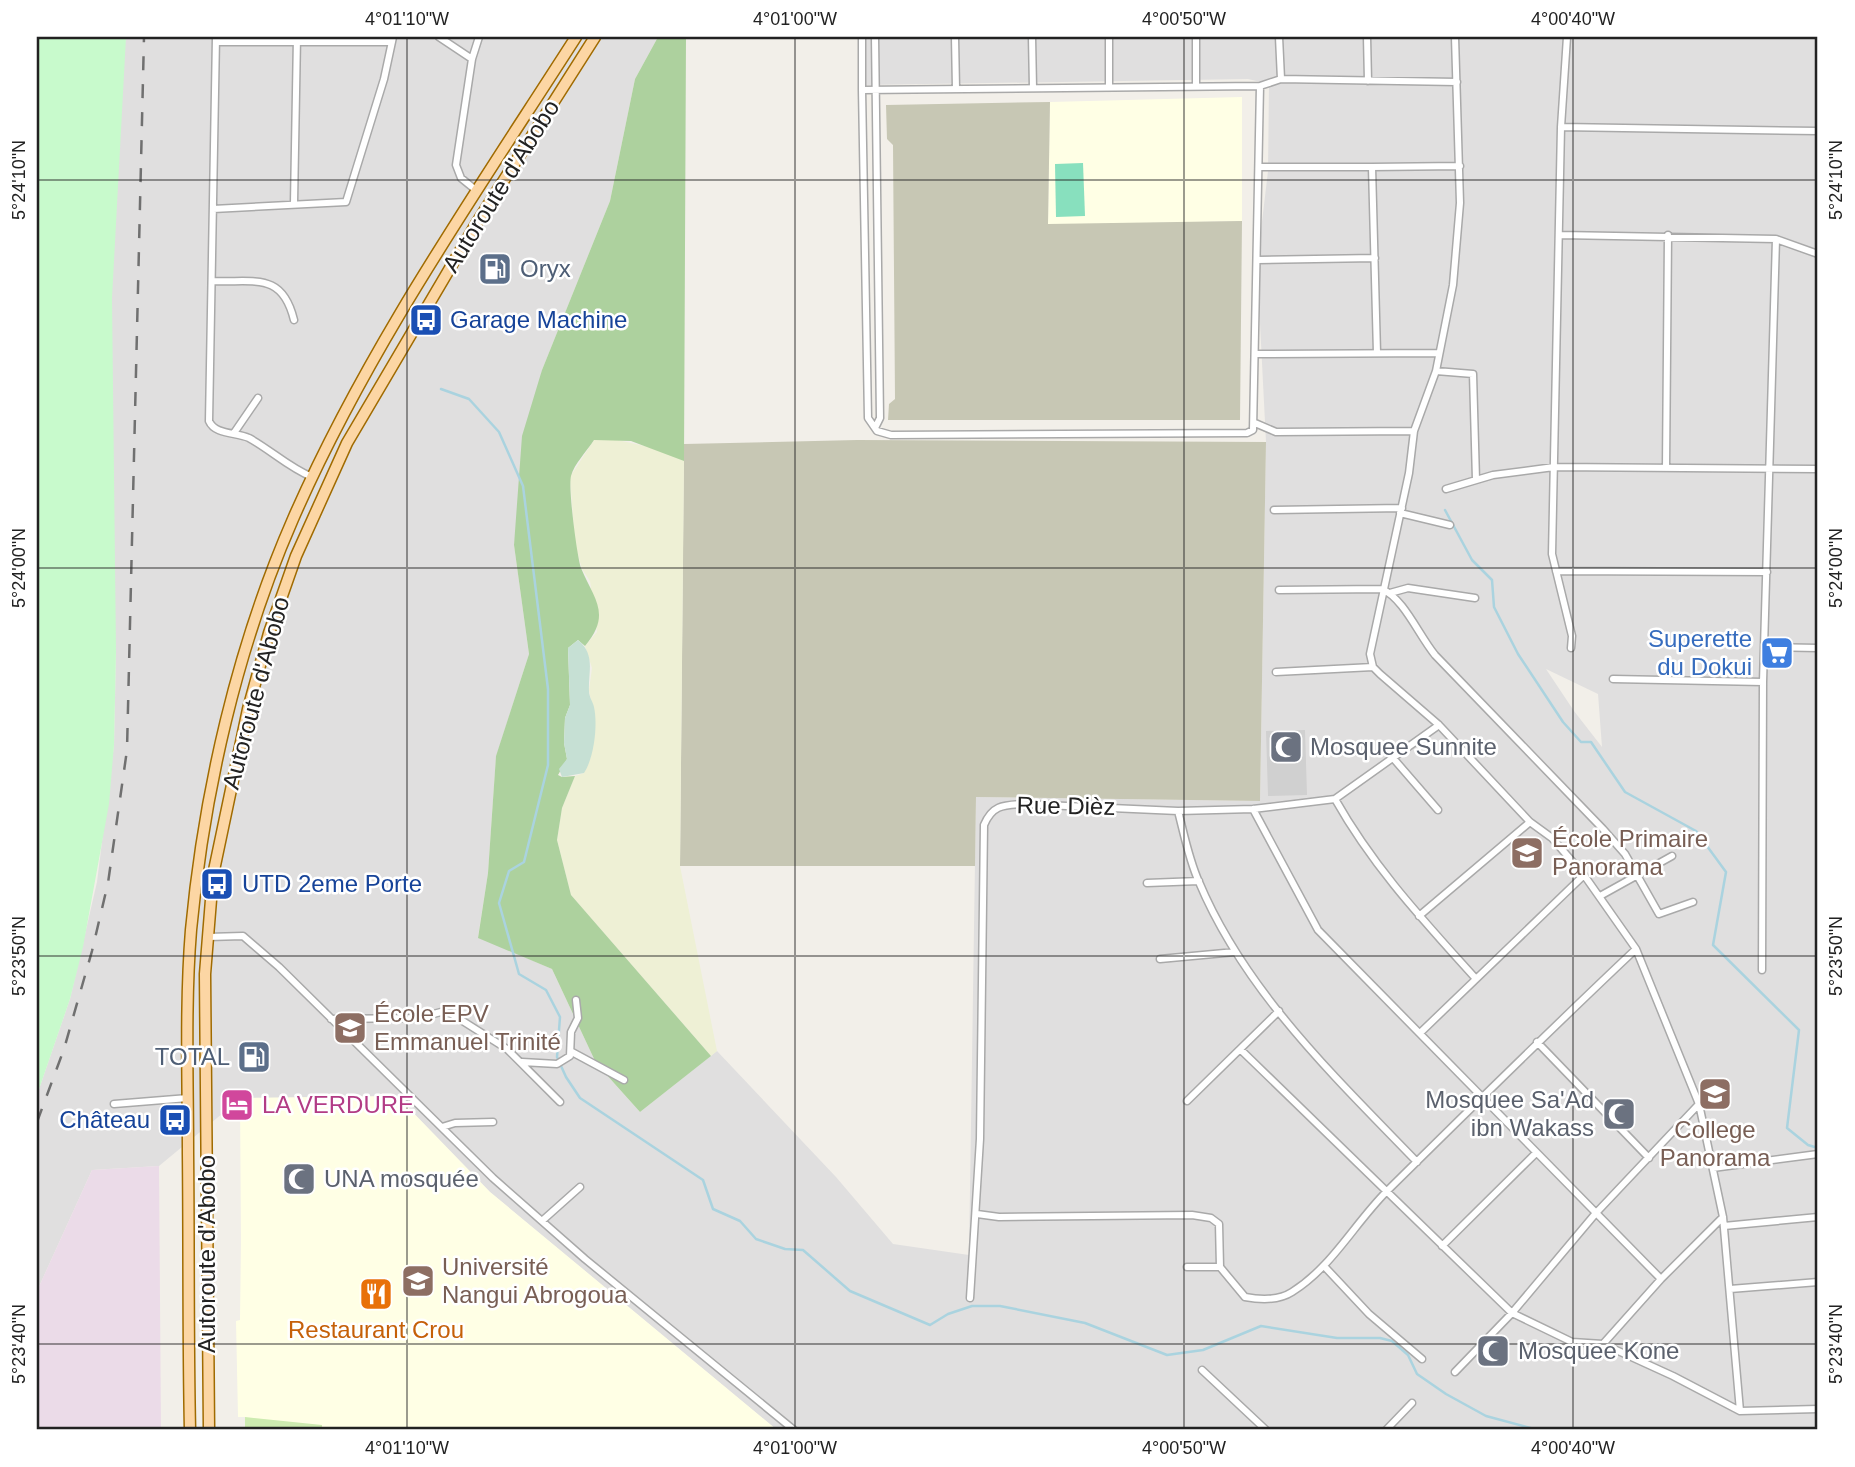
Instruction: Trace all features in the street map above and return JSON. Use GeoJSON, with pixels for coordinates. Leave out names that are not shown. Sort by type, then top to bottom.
{"type":"FeatureCollection","features":[{"type":"Feature","properties":{"kind":"main road"},"geometry":{"type":"LineString","coordinates":[[190,1430],[188,1098],[191,933],[201,848],[217,767],[257,615],[312,477],[355,393],[477,191],[576,37]]}},
{"type":"Feature","properties":{"kind":"main road","name":"Autoroute d'Abobo"},"geometry":{"type":"LineString","coordinates":[[209,1430],[208,937],[222,825],[248,709],[269,633],[307,528],[369,403],[476,224],[595,37]]}},
{"type":"Feature","properties":{"kind":"street"},"geometry":{"type":"LineString","coordinates":[[439,37],[472,58]]}},
{"type":"Feature","properties":{"kind":"street"},"geometry":{"type":"LineString","coordinates":[[477,191],[461,178],[456,165],[472,58],[479,37]]}},
{"type":"Feature","properties":{"kind":"street"},"geometry":{"type":"LineString","coordinates":[[862,37],[868,418],[875,428],[891,435],[1247,433],[1255,424],[1260,86]]}},
{"type":"Feature","properties":{"kind":"street"},"geometry":{"type":"LineString","coordinates":[[875,37],[880,418],[875,428]]}},
{"type":"Feature","properties":{"kind":"street"},"geometry":{"type":"LineString","coordinates":[[955,37],[956,89]]}},
{"type":"Feature","properties":{"kind":"street"},"geometry":{"type":"LineString","coordinates":[[1032,37],[1032,88]]}},
{"type":"Feature","properties":{"kind":"street"},"geometry":{"type":"LineString","coordinates":[[1109,37],[1109,88]]}},
{"type":"Feature","properties":{"kind":"street"},"geometry":{"type":"LineString","coordinates":[[1196,37],[1196,86]]}},
{"type":"Feature","properties":{"kind":"street"},"geometry":{"type":"LineString","coordinates":[[1279,37],[1281,79]]}},
{"type":"Feature","properties":{"kind":"street"},"geometry":{"type":"LineString","coordinates":[[1367,37],[1368,81]]}},
{"type":"Feature","properties":{"kind":"street"},"geometry":{"type":"LineString","coordinates":[[1455,37],[1460,166],[1458,240],[1453,285],[1436,372],[1415,431],[1401,511],[1370,644],[1373,667],[1439,725],[1530,822],[1552,838],[1600,896],[1636,949],[1699,1104],[1723,1217],[1740,1411]]}},
{"type":"Feature","properties":{"kind":"street"},"geometry":{"type":"LineString","coordinates":[[1567,37],[1561,127],[1561,235],[1552,554],[1572,636],[1571,648]]}},
{"type":"Feature","properties":{"kind":"street"},"geometry":{"type":"LineString","coordinates":[[294,203],[297,39]]}},
{"type":"Feature","properties":{"kind":"street"},"geometry":{"type":"LineString","coordinates":[[213,209],[346,202],[381,89],[393,39],[216,40],[209,421],[215,429],[247,437],[296,471],[312,477]]}},
{"type":"Feature","properties":{"kind":"street"},"geometry":{"type":"LineString","coordinates":[[862,90],[1260,86],[1281,79],[1457,82]]}},
{"type":"Feature","properties":{"kind":"street"},"geometry":{"type":"LineString","coordinates":[[1561,127],[1818,131]]}},
{"type":"Feature","properties":{"kind":"street"},"geometry":{"type":"LineString","coordinates":[[1259,167],[1460,166]]}},
{"type":"Feature","properties":{"kind":"street"},"geometry":{"type":"LineString","coordinates":[[1372,167],[1377,353]]}},
{"type":"Feature","properties":{"kind":"street"},"geometry":{"type":"LineString","coordinates":[[1561,235],[1776,239],[1818,254]]}},
{"type":"Feature","properties":{"kind":"street"},"geometry":{"type":"LineString","coordinates":[[1665,468],[1668,235]]}},
{"type":"Feature","properties":{"kind":"street"},"geometry":{"type":"LineString","coordinates":[[1762,970],[1763,682],[1776,239]]}},
{"type":"Feature","properties":{"kind":"street"},"geometry":{"type":"LineString","coordinates":[[1258,260],[1375,258]]}},
{"type":"Feature","properties":{"kind":"street"},"geometry":{"type":"LineString","coordinates":[[212,281],[273,284],[283,291],[294,320]]}},
{"type":"Feature","properties":{"kind":"street"},"geometry":{"type":"LineString","coordinates":[[1256,354],[1438,353]]}},
{"type":"Feature","properties":{"kind":"street"},"geometry":{"type":"LineString","coordinates":[[1436,372],[1473,374],[1476,480]]}},
{"type":"Feature","properties":{"kind":"street"},"geometry":{"type":"LineString","coordinates":[[234,433],[258,398]]}},
{"type":"Feature","properties":{"kind":"street"},"geometry":{"type":"LineString","coordinates":[[1255,424],[1276,432],[1415,431]]}},
{"type":"Feature","properties":{"kind":"street"},"geometry":{"type":"LineString","coordinates":[[1446,489],[1476,480],[1554,467],[1818,469]]}},
{"type":"Feature","properties":{"kind":"street"},"geometry":{"type":"LineString","coordinates":[[1274,510],[1401,511],[1450,525]]}},
{"type":"Feature","properties":{"kind":"street"},"geometry":{"type":"LineString","coordinates":[[1556,571],[1767,572]]}},
{"type":"Feature","properties":{"kind":"street"},"geometry":{"type":"LineString","coordinates":[[1390,593],[1408,588],[1475,598]]}},
{"type":"Feature","properties":{"kind":"street"},"geometry":{"type":"LineString","coordinates":[[1279,590],[1382,589],[1390,593],[1405,608],[1419,635],[1435,655],[1603,829],[1638,874],[1659,914],[1693,902]]}},
{"type":"Feature","properties":{"kind":"street"},"geometry":{"type":"LineString","coordinates":[[1764,647],[1818,648]]}},
{"type":"Feature","properties":{"kind":"street"},"geometry":{"type":"LineString","coordinates":[[1276,672],[1373,667]]}},
{"type":"Feature","properties":{"kind":"street"},"geometry":{"type":"LineString","coordinates":[[1613,679],[1763,682]]}},
{"type":"Feature","properties":{"kind":"street","name":"Rue Dièz"},"geometry":{"type":"LineString","coordinates":[[977,1214],[984,825],[990,812],[1000,806],[1022,804],[1178,811],[1253,809],[1335,799],[1439,725]]}},
{"type":"Feature","properties":{"kind":"street"},"geometry":{"type":"LineString","coordinates":[[1393,758],[1438,810]]}},
{"type":"Feature","properties":{"kind":"street"},"geometry":{"type":"LineString","coordinates":[[1335,799],[1358,839],[1391,885],[1476,979]]}},
{"type":"Feature","properties":{"kind":"street"},"geometry":{"type":"LineString","coordinates":[[1253,809],[1318,930],[1535,1154],[1661,1279]]}},
{"type":"Feature","properties":{"kind":"street"},"geometry":{"type":"LineString","coordinates":[[1178,811],[1199,881],[1235,952],[1324,1065],[1417,1163]]}},
{"type":"Feature","properties":{"kind":"street"},"geometry":{"type":"LineString","coordinates":[[1419,916],[1530,822]]}},
{"type":"Feature","properties":{"kind":"street"},"geometry":{"type":"LineString","coordinates":[[1600,896],[1672,856]]}},
{"type":"Feature","properties":{"kind":"street"},"geometry":{"type":"LineString","coordinates":[[1420,1033],[1584,875]]}},
{"type":"Feature","properties":{"kind":"street"},"geometry":{"type":"LineString","coordinates":[[1147,883],[1199,881]]}},
{"type":"Feature","properties":{"kind":"street"},"geometry":{"type":"LineString","coordinates":[[208,937],[243,936],[279,967],[442,1127],[542,1220],[621,1289],[794,1430]]}},
{"type":"Feature","properties":{"kind":"street"},"geometry":{"type":"LineString","coordinates":[[970,1298],[977,1214],[999,1217],[1192,1214],[1210,1218],[1219,1224],[1220,1267],[1245,1297],[1273,1299],[1290,1293],[1324,1266],[1387,1192],[1480,1097],[1636,949]]}},
{"type":"Feature","properties":{"kind":"street"},"geometry":{"type":"LineString","coordinates":[[1160,959],[1235,952]]}},
{"type":"Feature","properties":{"kind":"street"},"geometry":{"type":"LineString","coordinates":[[571,1054],[570,1032],[578,1018],[576,1000]]}},
{"type":"Feature","properties":{"kind":"street"},"geometry":{"type":"LineString","coordinates":[[1187,1101],[1279,1011]]}},
{"type":"Feature","properties":{"kind":"street"},"geometry":{"type":"LineString","coordinates":[[331,1019],[418,1018],[441,1012],[450,1013],[484,1033],[522,1062],[560,1102]]}},
{"type":"Feature","properties":{"kind":"street"},"geometry":{"type":"LineString","coordinates":[[1537,1042],[1649,1158]]}},
{"type":"Feature","properties":{"kind":"street"},"geometry":{"type":"LineString","coordinates":[[1241,1050],[1512,1313],[1572,1342],[1603,1344],[1740,1411],[1818,1409]]}},
{"type":"Feature","properties":{"kind":"street"},"geometry":{"type":"LineString","coordinates":[[522,1062],[557,1064],[571,1054]]}},
{"type":"Feature","properties":{"kind":"street"},"geometry":{"type":"LineString","coordinates":[[571,1054],[624,1080]]}},
{"type":"Feature","properties":{"kind":"street"},"geometry":{"type":"LineString","coordinates":[[114,1104],[188,1098]]}},
{"type":"Feature","properties":{"kind":"street"},"geometry":{"type":"LineString","coordinates":[[1455,1372],[1512,1313],[1596,1213],[1699,1104]]}},
{"type":"Feature","properties":{"kind":"street"},"geometry":{"type":"LineString","coordinates":[[442,1127],[455,1123],[493,1122]]}},
{"type":"Feature","properties":{"kind":"street"},"geometry":{"type":"LineString","coordinates":[[1442,1246],[1535,1154]]}},
{"type":"Feature","properties":{"kind":"street"},"geometry":{"type":"LineString","coordinates":[[1713,1168],[1818,1154]]}},
{"type":"Feature","properties":{"kind":"street"},"geometry":{"type":"LineString","coordinates":[[542,1220],[580,1187]]}},
{"type":"Feature","properties":{"kind":"street"},"geometry":{"type":"LineString","coordinates":[[1603,1344],[1661,1279],[1723,1217]]}},
{"type":"Feature","properties":{"kind":"street"},"geometry":{"type":"LineString","coordinates":[[1724,1226],[1818,1217]]}},
{"type":"Feature","properties":{"kind":"street"},"geometry":{"type":"LineString","coordinates":[[1324,1266],[1368,1314],[1422,1360]]}},
{"type":"Feature","properties":{"kind":"street"},"geometry":{"type":"LineString","coordinates":[[1187,1267],[1220,1267]]}},
{"type":"Feature","properties":{"kind":"street"},"geometry":{"type":"LineString","coordinates":[[1730,1289],[1818,1282]]}},
{"type":"Feature","properties":{"kind":"street"},"geometry":{"type":"LineString","coordinates":[[1202,1370],[1266,1430]]}},
{"type":"Feature","properties":{"kind":"street"},"geometry":{"type":"LineString","coordinates":[[1386,1430],[1412,1403]]}},
{"type":"Feature","properties":{"kind":"shaded area"},"geometry":{"type":"Polygon","coordinates":[[[126,37],[658,37],[635,79],[610,201],[542,370],[514,545],[529,654],[496,757],[488,873],[478,937],[552,969],[596,1063],[640,1112],[717,1051],[836,1177],[893,1244],[969,1255],[976,797],[1260,801],[1266,442],[1257,264],[1268,171],[1269,84],[1248,79],[865,85],[866,37],[1818,37],[1818,1430],[777,1430],[490,1192],[397,1096],[240,1099],[159,1166],[92,1170],[37,1291],[37,1095],[70,999],[97,882],[114,745],[116,652],[37,586],[126,37]],[[1546,669],[1602,747],[1598,694],[1546,669]]]}},
{"type":"Feature","properties":{"kind":"shaded area"},"geometry":{"type":"Polygon","coordinates":[[[1242,97],[1242,221],[1048,225],[1050,102],[1242,97]]]}},
{"type":"Feature","properties":{"kind":"shaded area"},"geometry":{"type":"Polygon","coordinates":[[[1050,102],[1048,224],[1242,221],[1240,420],[888,420],[889,404],[895,399],[893,145],[887,139],[886,105],[1050,102]]]}},
{"type":"Feature","properties":{"kind":"shaded area"},"geometry":{"type":"Polygon","coordinates":[[[613,439],[658,449],[684,461],[680,866],[717,1051],[711,1056],[571,895],[557,840],[562,808],[575,776],[584,773],[595,723],[589,690],[592,668],[585,646],[597,632],[590,581],[582,569],[575,544],[570,477],[594,440],[613,439]]]}},
{"type":"Feature","properties":{"kind":"shaded area"},"geometry":{"type":"Polygon","coordinates":[[[857,440],[1266,442],[1260,801],[976,797],[975,866],[680,866],[684,444],[857,440]]]}},
{"type":"Feature","properties":{"kind":"shaded area"},"geometry":{"type":"Polygon","coordinates":[[[578,640],[587,652],[590,664],[589,693],[596,723],[594,741],[584,773],[562,777],[559,769],[567,759],[564,743],[565,718],[570,705],[568,648],[578,640]]]}},
{"type":"Feature","properties":{"kind":"shaded area"},"geometry":{"type":"Polygon","coordinates":[[[1305,730],[1307,795],[1268,796],[1266,731],[1305,730]]]}},
{"type":"Feature","properties":{"kind":"shaded area","name":"Université Nangui Abrogoua"},"geometry":{"type":"Polygon","coordinates":[[[397,1096],[490,1192],[777,1430],[245,1430],[245,1417],[238,1417],[236,1321],[240,1320],[240,1098],[397,1096]]]}},
{"type":"Feature","properties":{"kind":"shaded area"},"geometry":{"type":"Polygon","coordinates":[[[159,1166],[161,1430],[37,1430],[37,1291],[92,1170],[159,1166]]]}},
{"type":"Feature","properties":{"kind":"green space"},"geometry":{"type":"Polygon","coordinates":[[[37,37],[126,37],[112,298],[116,652],[114,745],[109,804],[83,947],[70,999],[37,1095],[37,37]]]}},
{"type":"Feature","properties":{"kind":"green space"},"geometry":{"type":"Polygon","coordinates":[[[658,37],[686,37],[684,461],[631,441],[594,440],[573,471],[570,483],[579,561],[595,598],[599,615],[598,625],[585,646],[578,640],[568,648],[570,705],[565,718],[564,743],[567,759],[558,775],[575,776],[562,808],[557,840],[571,895],[711,1056],[640,1112],[596,1063],[552,969],[478,938],[488,873],[496,756],[529,654],[514,545],[522,436],[542,370],[610,201],[635,79],[658,37]]]}},
{"type":"Feature","properties":{"kind":"green space"},"geometry":{"type":"Polygon","coordinates":[[[1083,163],[1085,216],[1056,217],[1055,164],[1083,163]]]}},
{"type":"Feature","properties":{"kind":"green space"},"geometry":{"type":"Polygon","coordinates":[[[245,1417],[322,1425],[322,1430],[245,1430],[245,1417]]]}},
{"type":"Feature","properties":{"kind":"waterway"},"geometry":{"type":"LineString","coordinates":[[441,389],[469,399],[499,432],[523,486],[548,689],[548,765],[524,862],[509,871],[499,903],[519,974],[546,990],[560,1017],[557,1057],[580,1098],[703,1180],[713,1209],[740,1221],[756,1239],[785,1249],[803,1250],[850,1291],[930,1325],[948,1314],[972,1306],[1000,1306],[1085,1323],[1167,1355],[1203,1350],[1261,1326],[1337,1338],[1380,1338],[1392,1341],[1408,1355],[1417,1374],[1446,1394],[1486,1416],[1538,1430]]}},
{"type":"Feature","properties":{"kind":"waterway"},"geometry":{"type":"LineString","coordinates":[[1445,510],[1472,560],[1492,580],[1494,607],[1518,654],[1563,722],[1581,742],[1591,742],[1625,792],[1696,831],[1726,872],[1713,945],[1799,1030],[1787,1128],[1808,1145],[1818,1148]]}},
{"type":"Feature","properties":{"kind":"railway"},"geometry":{"type":"LineString","coordinates":[[37,1122],[64,1049],[92,951],[108,883],[127,750],[144,37]]}},
{"type":"Feature","properties":{"kind":"place","name":"Oryx"},"geometry":{"type":"Point","coordinates":[495,269]}},
{"type":"Feature","properties":{"kind":"place","name":"Garage Machine"},"geometry":{"type":"Point","coordinates":[426,320]}},
{"type":"Feature","properties":{"kind":"place","name":"Superette du Dokui"},"geometry":{"type":"Point","coordinates":[1777,653]}},
{"type":"Feature","properties":{"kind":"place","name":"Mosquee Sunnite"},"geometry":{"type":"Point","coordinates":[1286,747]}},
{"type":"Feature","properties":{"kind":"place","name":"École Primaire Panorama"},"geometry":{"type":"Point","coordinates":[1527,853]}},
{"type":"Feature","properties":{"kind":"place","name":"UTD 2eme Porte"},"geometry":{"type":"Point","coordinates":[217,884]}},
{"type":"Feature","properties":{"kind":"place","name":"École EPV Emmanuel Trinité"},"geometry":{"type":"Point","coordinates":[350,1028]}},
{"type":"Feature","properties":{"kind":"place","name":"TOTAL"},"geometry":{"type":"Point","coordinates":[254,1057]}},
{"type":"Feature","properties":{"kind":"place","name":"College Panorama"},"geometry":{"type":"Point","coordinates":[1715,1094]}},
{"type":"Feature","properties":{"kind":"place","name":"LA VERDURE"},"geometry":{"type":"Point","coordinates":[237,1105]}},
{"type":"Feature","properties":{"kind":"place","name":"Mosquee Sa'Ad ibn Wakass"},"geometry":{"type":"Point","coordinates":[1619,1114]}},
{"type":"Feature","properties":{"kind":"place","name":"Château"},"geometry":{"type":"Point","coordinates":[175,1120]}},
{"type":"Feature","properties":{"kind":"place","name":"UNA mosquée"},"geometry":{"type":"Point","coordinates":[299,1179]}},
{"type":"Feature","properties":{"kind":"place","name":"Université Nangui Abrogoua"},"geometry":{"type":"Point","coordinates":[418,1281]}},
{"type":"Feature","properties":{"kind":"place","name":"Restaurant Crou"},"geometry":{"type":"Point","coordinates":[376,1294]}},
{"type":"Feature","properties":{"kind":"place","name":"Mosquee Kone"},"geometry":{"type":"Point","coordinates":[1493,1351]}}]}
